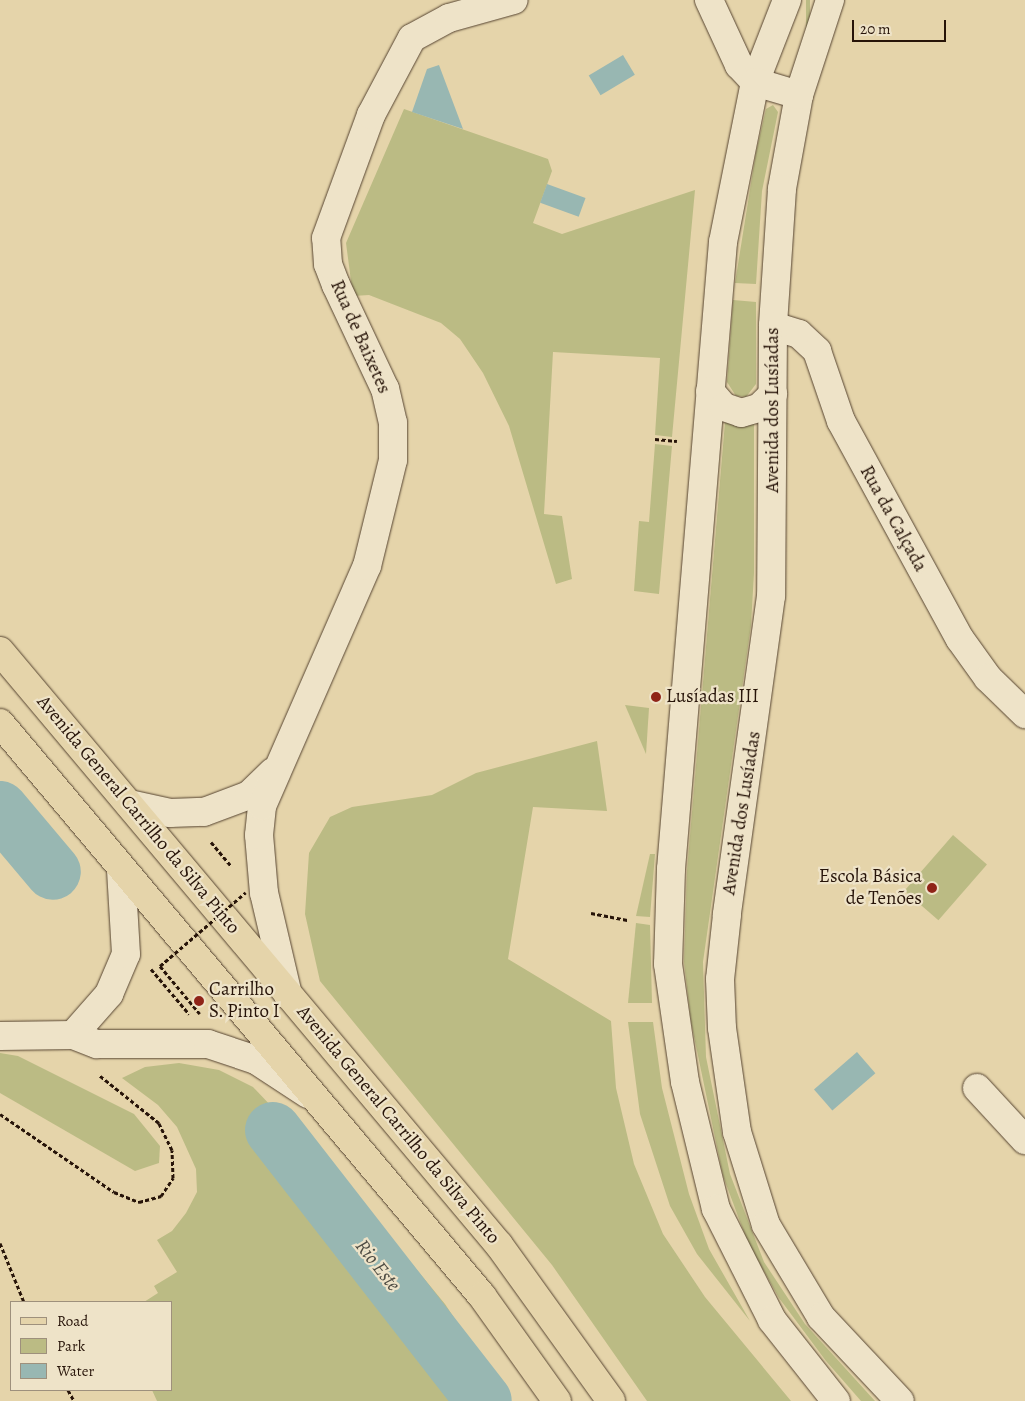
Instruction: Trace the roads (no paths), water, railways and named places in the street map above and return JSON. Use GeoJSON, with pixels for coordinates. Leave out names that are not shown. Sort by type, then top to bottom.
{"type":"FeatureCollection","features":[{"type":"Feature","properties":{"kind":"main road","name":"Rua de Baixetes"},"geometry":{"type":"LineString","coordinates":[[288,995],[260,867],[262,806],[274,771],[367,566],[393,460],[393,423],[385,389],[328,264],[326,238],[334,208],[371,115],[412,38],[449,18],[514,0]]}},
{"type":"Feature","properties":{"kind":"main road"},"geometry":{"type":"LineString","coordinates":[[709,0],[739,66],[755,82],[799,95]]}},
{"type":"Feature","properties":{"kind":"main road"},"geometry":{"type":"LineString","coordinates":[[787,0],[755,82],[730,193],[710,391],[671,869],[668,964],[672,1010],[700,1151],[733,1251],[772,1320],[836,1401]]}},
{"type":"Feature","properties":{"kind":"main road","name":"Avenida dos Lusíadas"},"geometry":{"type":"LineString","coordinates":[[830,0],[799,95],[782,189],[773,326],[771,596],[720,979],[726,1080],[749,1178],[788,1266],[821,1317],[900,1401]]}},
{"type":"Feature","properties":{"kind":"main road","name":"Rua da Calçada"},"geometry":{"type":"LineString","coordinates":[[773,326],[799,334],[817,351],[841,421],[960,639],[988,678],[1025,714]]}},
{"type":"Feature","properties":{"kind":"main road"},"geometry":{"type":"LineString","coordinates":[[710,391],[724,407],[741,413],[759,408],[773,394]]}},
{"type":"Feature","properties":{"kind":"main road","name":"Avenida General Carrilho da Silva Pinto"},"geometry":{"type":"LineString","coordinates":[[0,651],[499,1245],[611,1401]]}},
{"type":"Feature","properties":{"kind":"main road"},"geometry":{"type":"LineString","coordinates":[[0,723],[121,870],[482,1296],[557,1401]]}},
{"type":"Feature","properties":{"kind":"main road","name":"Rua de Baixetes"},"geometry":{"type":"LineString","coordinates":[[130,804],[170,813],[204,812],[249,795],[274,771]]}},
{"type":"Feature","properties":{"kind":"main road"},"geometry":{"type":"LineString","coordinates":[[73,1035],[109,994],[126,954],[121,870]]}},
{"type":"Feature","properties":{"kind":"main road"},"geometry":{"type":"LineString","coordinates":[[0,1036],[73,1035],[97,1044],[181,1042],[229,1049],[256,1060],[318,1101]]}},
{"type":"Feature","properties":{"kind":"main road"},"geometry":{"type":"LineString","coordinates":[[977,1088],[1025,1140]]}},
{"type":"Feature","properties":{"kind":"water"},"geometry":{"type":"Polygon","coordinates":[[[623,55],[635,75],[601,95],[589,76],[623,55]]]}},
{"type":"Feature","properties":{"kind":"water"},"geometry":{"type":"Polygon","coordinates":[[[439,65],[463,129],[412,112],[427,69],[439,65]]]}},
{"type":"Feature","properties":{"kind":"water"},"geometry":{"type":"Polygon","coordinates":[[[547,184],[586,198],[579,217],[540,203],[547,184]]]}},
{"type":"Feature","properties":{"kind":"water"},"geometry":{"type":"Polygon","coordinates":[[[857,1052],[875,1073],[832,1111],[814,1089],[857,1052]]]}},
{"type":"Feature","properties":{"kind":"waterway","name":"Rio Este"},"geometry":{"type":"LineString","coordinates":[[0,809],[53,872]]}},
{"type":"Feature","properties":{"kind":"waterway","name":"Rio Este"},"geometry":{"type":"LineString","coordinates":[[273,1130],[484,1401]]}},
{"type":"Feature","properties":{"kind":"place","name":"Lusíadas III"},"geometry":{"type":"Point","coordinates":[656,697]}},
{"type":"Feature","properties":{"kind":"place","name":"Escola Básica de Tenões"},"geometry":{"type":"Point","coordinates":[932,888]}},
{"type":"Feature","properties":{"kind":"place","name":"Carrilho S. Pinto I"},"geometry":{"type":"Point","coordinates":[199,1001]}}]}
